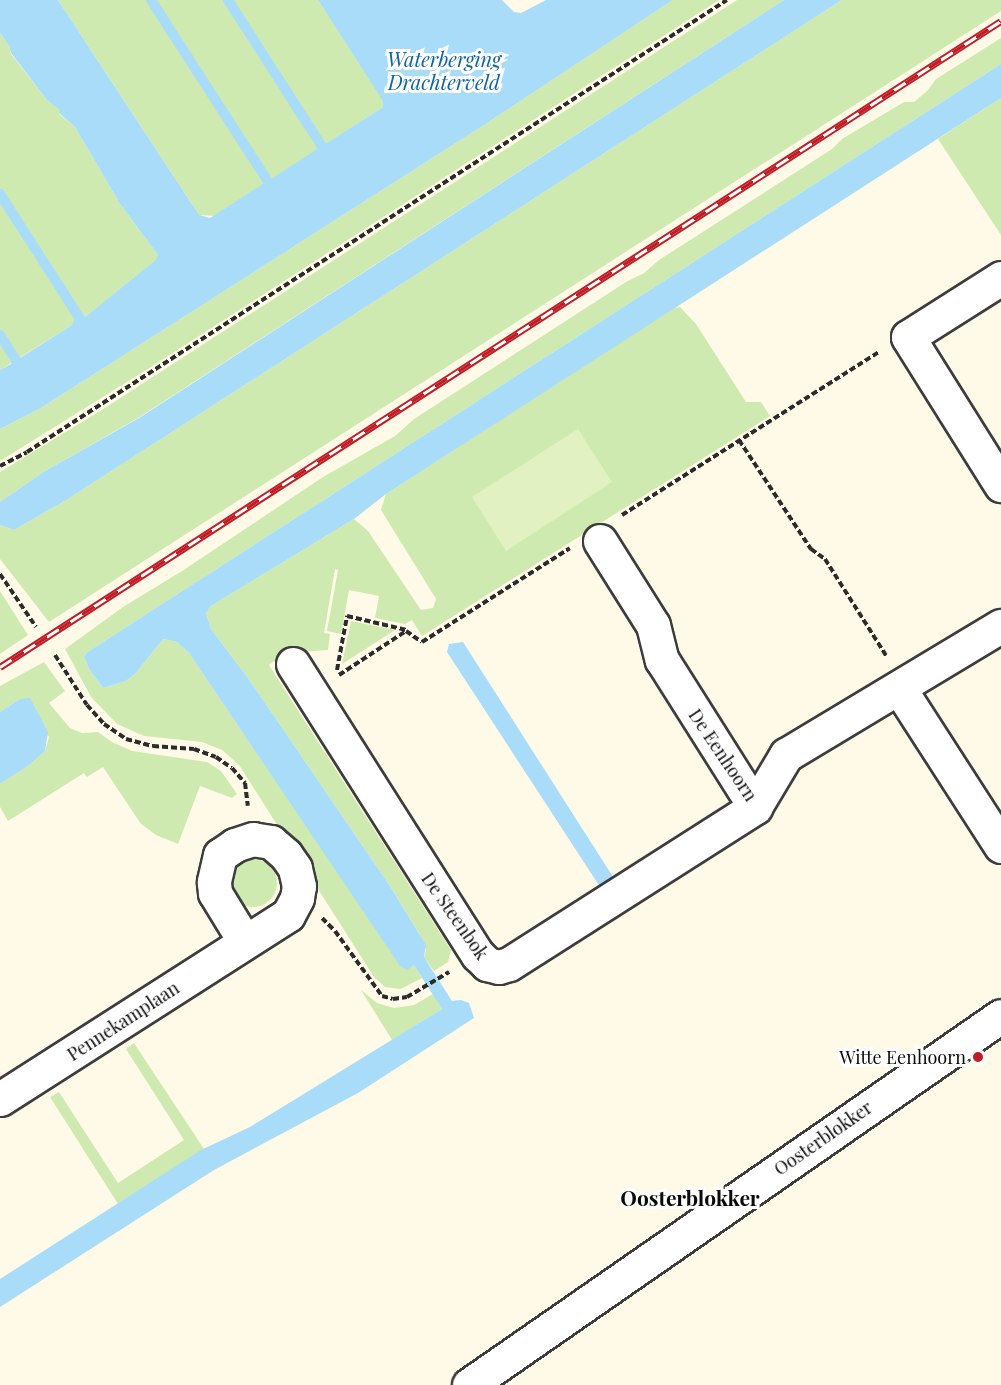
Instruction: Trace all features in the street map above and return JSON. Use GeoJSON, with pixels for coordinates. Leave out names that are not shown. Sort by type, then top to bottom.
{"type":"FeatureCollection","features":[{"type":"Feature","properties":{"kind":"street"},"geometry":{"type":"LineString","coordinates":[[1001,278],[908,337],[1001,485]]}},
{"type":"Feature","properties":{"kind":"street","name":"De Eenhoorn"},"geometry":{"type":"LineString","coordinates":[[600,541],[653,625],[662,660],[755,807],[786,755],[856,710],[899,688],[1001,626]]}},
{"type":"Feature","properties":{"kind":"street","name":"De Steenbok"},"geometry":{"type":"LineString","coordinates":[[293,664],[477,955],[487,964],[499,967],[509,964],[755,807]]}},
{"type":"Feature","properties":{"kind":"street"},"geometry":{"type":"LineString","coordinates":[[899,688],[1001,846]]}},
{"type":"Feature","properties":{"kind":"street"},"geometry":{"type":"LineString","coordinates":[[245,942],[215,893],[214,882],[220,855],[235,845],[253,839],[271,842],[286,855],[297,877],[299,885],[297,898]]}},
{"type":"Feature","properties":{"kind":"street","name":"Pennekamplaan"},"geometry":{"type":"LineString","coordinates":[[0,1099],[288,915],[297,898]]}},
{"type":"Feature","properties":{"kind":"street","name":"Oosterblokker"},"geometry":{"type":"LineString","coordinates":[[469,1385],[1001,1016]]}},
{"type":"Feature","properties":{"kind":"path"},"geometry":{"type":"LineString","coordinates":[[0,466],[27,452],[727,0]]}},
{"type":"Feature","properties":{"kind":"path"},"geometry":{"type":"LineString","coordinates":[[739,440],[811,549],[825,559],[896,669],[899,688]]}},
{"type":"Feature","properties":{"kind":"path"},"geometry":{"type":"LineString","coordinates":[[0,574],[36,627]]}},
{"type":"Feature","properties":{"kind":"path"},"geometry":{"type":"LineString","coordinates":[[336,677],[347,616],[398,626],[406,631]]}},
{"type":"Feature","properties":{"kind":"path"},"geometry":{"type":"LineString","coordinates":[[55,655],[76,690],[104,724],[126,739],[153,746],[194,749],[216,757],[232,768],[245,783],[253,839]]}},
{"type":"Feature","properties":{"kind":"path"},"geometry":{"type":"LineString","coordinates":[[297,898],[335,931],[382,996],[393,999],[407,997],[439,978]]}},
{"type":"Feature","properties":{"kind":"green space"},"geometry":{"type":"Polygon","coordinates":[[[58,0],[318,0],[384,101],[383,107],[215,216],[199,215],[58,0]]]}},
{"type":"Feature","properties":{"kind":"green space"},"geometry":{"type":"Polygon","coordinates":[[[673,0],[719,0],[151,367],[0,461],[0,429],[41,408],[484,125],[673,0]]]}},
{"type":"Feature","properties":{"kind":"green space"},"geometry":{"type":"Polygon","coordinates":[[[737,0],[784,0],[138,418],[45,471],[0,502],[0,472],[100,411],[737,0]]]}},
{"type":"Feature","properties":{"kind":"green space"},"geometry":{"type":"Polygon","coordinates":[[[842,0],[1001,0],[1001,11],[49,622],[0,559],[0,525],[14,530],[68,499],[842,0]]]}},
{"type":"Feature","properties":{"kind":"green space"},"geometry":{"type":"Polygon","coordinates":[[[0,33],[9,46],[11,54],[47,100],[61,110],[59,114],[75,127],[120,204],[158,255],[157,260],[85,317],[79,316],[72,325],[0,370],[0,33]]]}},
{"type":"Feature","properties":{"kind":"green space"},"geometry":{"type":"Polygon","coordinates":[[[1001,38],[1001,64],[86,653],[84,657],[89,669],[103,688],[126,681],[136,673],[163,639],[177,642],[189,653],[400,965],[407,969],[414,965],[422,978],[401,989],[385,987],[374,977],[239,765],[222,750],[202,742],[144,736],[117,724],[91,697],[65,649],[123,607],[182,571],[323,477],[395,436],[414,419],[626,282],[644,273],[659,260],[832,149],[842,139],[904,102],[914,102],[936,79],[1001,38]]]}},
{"type":"Feature","properties":{"kind":"green space"},"geometry":{"type":"Polygon","coordinates":[[[1001,98],[1001,235],[938,139],[1001,98]]]}},
{"type":"Feature","properties":{"kind":"green space"},"geometry":{"type":"Polygon","coordinates":[[[680,307],[696,324],[746,402],[761,402],[770,416],[422,636],[412,620],[405,624],[375,618],[379,596],[349,590],[341,634],[327,631],[338,570],[335,569],[324,633],[330,634],[328,650],[286,653],[269,665],[451,950],[448,962],[434,971],[424,957],[426,950],[419,933],[390,886],[248,678],[211,629],[206,613],[211,606],[354,519],[368,531],[421,610],[433,608],[436,599],[381,510],[386,494],[673,308],[680,307]]]}},
{"type":"Feature","properties":{"kind":"green space"},"geometry":{"type":"Polygon","coordinates":[[[578,429],[612,482],[506,551],[472,497],[578,429]]]}},
{"type":"Feature","properties":{"kind":"green space"},"geometry":{"type":"Polygon","coordinates":[[[0,591],[28,635],[0,654],[0,591]]]}},
{"type":"Feature","properties":{"kind":"green space"},"geometry":{"type":"Polygon","coordinates":[[[351,621],[395,630],[342,664],[351,621]]]}},
{"type":"Feature","properties":{"kind":"green space"},"geometry":{"type":"Polygon","coordinates":[[[44,662],[65,691],[49,703],[70,728],[82,733],[98,732],[112,742],[132,751],[207,762],[221,771],[237,794],[232,798],[200,786],[178,844],[156,835],[141,824],[103,767],[87,777],[84,773],[8,821],[0,807],[0,784],[28,766],[45,751],[49,737],[20,699],[0,712],[0,686],[44,662]]]}},
{"type":"Feature","properties":{"kind":"green space"},"geometry":{"type":"Polygon","coordinates":[[[248,859],[258,859],[270,866],[277,878],[277,888],[270,900],[258,907],[248,907],[233,896],[229,888],[229,878],[240,863],[248,859]]]}},
{"type":"Feature","properties":{"kind":"green space"},"geometry":{"type":"Polygon","coordinates":[[[361,990],[377,1003],[394,1008],[414,1005],[433,994],[442,1009],[392,1040],[361,990]]]}},
{"type":"Feature","properties":{"kind":"green space"},"geometry":{"type":"Polygon","coordinates":[[[134,1043],[204,1149],[118,1204],[50,1097],[59,1092],[118,1183],[184,1140],[126,1049],[134,1043]]]}},
{"type":"Feature","properties":{"kind":"water","name":"Waterberging Drachterveld"},"geometry":{"type":"Polygon","coordinates":[[[0,0],[58,0],[199,215],[210,218],[383,107],[383,101],[318,0],[502,0],[514,12],[521,13],[546,0],[673,0],[484,125],[41,408],[0,429],[0,370],[11,364],[14,357],[20,358],[72,325],[76,317],[85,317],[156,260],[158,255],[120,204],[75,127],[59,113],[60,110],[47,100],[11,53],[0,33],[0,0]]]}},
{"type":"Feature","properties":{"kind":"water"},"geometry":{"type":"Polygon","coordinates":[[[784,0],[842,0],[68,499],[14,530],[0,525],[0,502],[45,471],[139,418],[784,0]]]}},
{"type":"Feature","properties":{"kind":"water"},"geometry":{"type":"Polygon","coordinates":[[[1001,64],[1001,98],[386,494],[354,519],[211,606],[206,613],[211,629],[248,678],[390,886],[426,945],[424,957],[452,1001],[461,1000],[469,1003],[474,1018],[358,1093],[214,1170],[0,1307],[0,1279],[201,1150],[250,1127],[442,1009],[414,965],[407,970],[400,966],[189,653],[177,642],[163,639],[136,673],[126,681],[103,688],[89,669],[84,657],[86,653],[1001,64]]]}},
{"type":"Feature","properties":{"kind":"water"},"geometry":{"type":"Polygon","coordinates":[[[463,642],[615,880],[602,890],[447,652],[449,644],[463,642]]]}},
{"type":"Feature","properties":{"kind":"water"},"geometry":{"type":"Polygon","coordinates":[[[30,698],[48,732],[45,751],[28,766],[0,784],[0,712],[20,699],[30,698]]]}},
{"type":"Feature","properties":{"kind":"waterway"},"geometry":{"type":"LineString","coordinates":[[151,0],[274,191]]}},
{"type":"Feature","properties":{"kind":"waterway"},"geometry":{"type":"LineString","coordinates":[[228,0],[328,156]]}},
{"type":"Feature","properties":{"kind":"waterway"},"geometry":{"type":"LineString","coordinates":[[0,194],[86,328]]}},
{"type":"Feature","properties":{"kind":"waterway"},"geometry":{"type":"LineString","coordinates":[[0,335],[22,370]]}},
{"type":"Feature","properties":{"kind":"railway"},"geometry":{"type":"LineString","coordinates":[[0,667],[1001,21]]}},
{"type":"Feature","properties":{"kind":"place","name":"Witte Eenhoorn"},"geometry":{"type":"Point","coordinates":[978,1057]}},
{"type":"Feature","properties":{"kind":"district","name":"Oosterblokker"},"geometry":{"type":"Point","coordinates":[690,1197]}}]}
